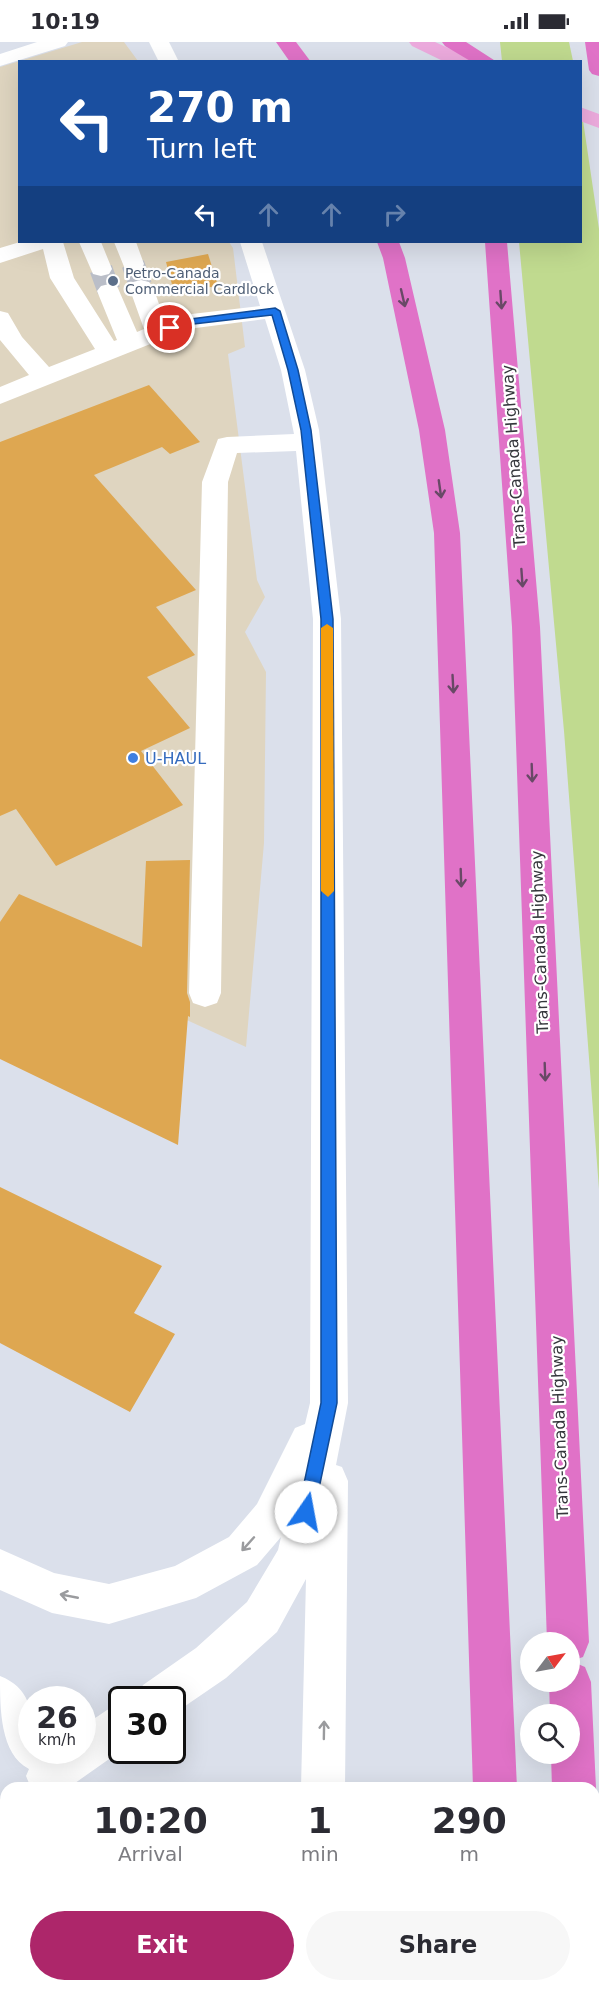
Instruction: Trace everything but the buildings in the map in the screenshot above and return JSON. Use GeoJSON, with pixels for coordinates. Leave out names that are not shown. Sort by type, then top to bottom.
{"type":"FeatureCollection","features":[{"type":"Feature","properties":{"kind":"highway"},"geometry":{"type":"LineString","coordinates":[[286,42],[300,60]]}},
{"type":"Feature","properties":{"kind":"highway"},"geometry":{"type":"LineString","coordinates":[[452,42],[484,60]]}},
{"type":"Feature","properties":{"kind":"highway"},"geometry":{"type":"LineString","coordinates":[[481,42],[482,60]]}},
{"type":"Feature","properties":{"kind":"highway"},"geometry":{"type":"LineString","coordinates":[[594,42],[599,70]]}},
{"type":"Feature","properties":{"kind":"highway"},"geometry":{"type":"LineString","coordinates":[[388,243],[394,258],[432,430],[447,533],[495,1782]]}},
{"type":"Feature","properties":{"kind":"highway","name":"Trans-Canada Highway"},"geometry":{"type":"LineString","coordinates":[[496,243],[526,627],[568,1632]]}},
{"type":"Feature","properties":{"kind":"highway"},"geometry":{"type":"LineString","coordinates":[[570,1692],[574,1782]]}},
{"type":"Feature","properties":{"kind":"main road"},"geometry":{"type":"LineString","coordinates":[[419,42],[460,60]]}},
{"type":"Feature","properties":{"kind":"main road"},"geometry":{"type":"LineString","coordinates":[[582,114],[599,122]]}},
{"type":"Feature","properties":{"kind":"street"},"geometry":{"type":"LineString","coordinates":[[0,60],[58,42]]}},
{"type":"Feature","properties":{"kind":"street"},"geometry":{"type":"LineString","coordinates":[[159,42],[168,60]]}},
{"type":"Feature","properties":{"kind":"street"},"geometry":{"type":"LineString","coordinates":[[0,256],[37,243]]}},
{"type":"Feature","properties":{"kind":"street"},"geometry":{"type":"LineString","coordinates":[[52,243],[62,278],[119,348]]}},
{"type":"Feature","properties":{"kind":"street"},"geometry":{"type":"LineString","coordinates":[[90,243],[100,269]]}},
{"type":"Feature","properties":{"kind":"street"},"geometry":{"type":"LineString","coordinates":[[125,243],[133,264]]}},
{"type":"Feature","properties":{"kind":"street"},"geometry":{"type":"LineString","coordinates":[[251,243],[293,370],[307,442],[327,619],[329,1403],[323,1782]]}},
{"type":"Feature","properties":{"kind":"street"},"geometry":{"type":"LineString","coordinates":[[141,287],[157,333]]}},
{"type":"Feature","properties":{"kind":"street"},"geometry":{"type":"LineString","coordinates":[[109,291],[119,348]]}},
{"type":"Feature","properties":{"kind":"street"},"geometry":{"type":"LineString","coordinates":[[0,396],[183,322],[275,311]]}},
{"type":"Feature","properties":{"kind":"street"},"geometry":{"type":"LineString","coordinates":[[0,318],[12,340],[45,378]]}},
{"type":"Feature","properties":{"kind":"street"},"geometry":{"type":"LineString","coordinates":[[205,993],[215,482],[227,445],[307,442]]}},
{"type":"Feature","properties":{"kind":"street"},"geometry":{"type":"LineString","coordinates":[[0,1569],[52,1593],[109,1604],[182,1584],[243,1551],[271,1518],[329,1403]]}},
{"type":"Feature","properties":{"kind":"street"},"geometry":{"type":"LineString","coordinates":[[178,1686],[211,1663],[262,1617],[297,1556],[329,1403]]}},
{"type":"Feature","properties":{"kind":"street"},"geometry":{"type":"LineString","coordinates":[[0,1697],[18,1732]]}},
{"type":"Feature","properties":{"kind":"shaded area","name":"U-HAUL"},"geometry":{"type":"Polygon","coordinates":[[[82,42],[124,42],[137,60],[23,60],[82,42]]]}},
{"type":"Feature","properties":{"kind":"shaded area","name":"U-HAUL"},"geometry":{"type":"Polygon","coordinates":[[[18,62],[18,243],[230,243],[233,248],[245,347],[228,354],[257,580],[265,597],[245,632],[266,672],[264,843],[246,1047],[0,935],[0,67],[18,62]]]}},
{"type":"Feature","properties":{"kind":"green space"},"geometry":{"type":"Polygon","coordinates":[[[500,42],[569,42],[573,60],[502,60],[500,42]]]}},
{"type":"Feature","properties":{"kind":"green space"},"geometry":{"type":"Polygon","coordinates":[[[582,114],[599,229],[599,1189],[564,731],[519,243],[582,243],[582,114]]]}},
{"type":"Feature","properties":{"kind":"tunnel"},"geometry":{"type":"LineString","coordinates":[[133,264],[141,287]]}},
{"type":"Feature","properties":{"kind":"tunnel"},"geometry":{"type":"LineString","coordinates":[[101,269],[109,291]]}},
{"type":"Feature","properties":{"kind":"slow traffic"},"geometry":{"type":"LineString","coordinates":[[327,628],[328,891]]}},
{"type":"Feature","properties":{"kind":"place","name":"Petro-Canada Commercial Cardlock"},"geometry":{"type":"Point","coordinates":[113,281]}},
{"type":"Feature","properties":{"kind":"place","name":"U-HAUL"},"geometry":{"type":"Point","coordinates":[133,758]}},
{"type":"Feature","properties":{"kind":"route"},"geometry":{"type":"LineString","coordinates":[[170,328],[183,322],[275,311],[293,370],[306,430],[327,619],[329,1403],[306,1512]]}}]}
